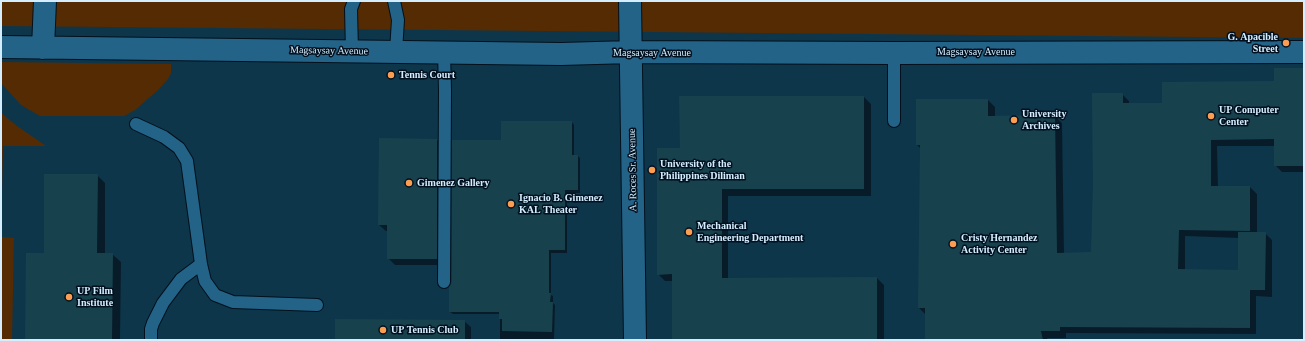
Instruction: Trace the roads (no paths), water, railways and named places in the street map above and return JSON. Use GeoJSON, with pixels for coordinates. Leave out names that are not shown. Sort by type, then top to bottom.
{"type":"FeatureCollection","features":[{"type":"Feature","properties":{"kind":"street"},"geometry":{"type":"LineString","coordinates":[[43,48],[45,1]]}},
{"type":"Feature","properties":{"kind":"street","name":"A. Roces Sr. Avenue"},"geometry":{"type":"LineString","coordinates":[[630,1],[635,340]]}},
{"type":"Feature","properties":{"kind":"street","name":"Magsaysay Avenue"},"geometry":{"type":"LineString","coordinates":[[1,47],[560,54],[631,52],[1304,52]]}},
{"type":"Feature","properties":{"kind":"lane"},"geometry":{"type":"LineString","coordinates":[[352,51],[351,9],[354,1]]}},
{"type":"Feature","properties":{"kind":"lane"},"geometry":{"type":"LineString","coordinates":[[394,1],[398,20],[396,51]]}},
{"type":"Feature","properties":{"kind":"lane"},"geometry":{"type":"LineString","coordinates":[[444,52],[444,282]]}},
{"type":"Feature","properties":{"kind":"lane"},"geometry":{"type":"LineString","coordinates":[[894,53],[894,121]]}},
{"type":"Feature","properties":{"kind":"lane"},"geometry":{"type":"LineString","coordinates":[[136,124],[164,137],[179,148],[188,161],[200,264],[205,280],[215,295],[233,302],[317,305]]}},
{"type":"Feature","properties":{"kind":"lane"},"geometry":{"type":"LineString","coordinates":[[151,340],[151,328],[163,303],[181,279],[200,264]]}},
{"type":"Feature","properties":{"kind":"place","name":"G. Apacible Street"},"geometry":{"type":"Point","coordinates":[1286,43]}},
{"type":"Feature","properties":{"kind":"place","name":"Tennis Court"},"geometry":{"type":"Point","coordinates":[391,75]}},
{"type":"Feature","properties":{"kind":"place","name":"UP Computer Center"},"geometry":{"type":"Point","coordinates":[1211,116]}},
{"type":"Feature","properties":{"kind":"place","name":"University Archives"},"geometry":{"type":"Point","coordinates":[1014,120]}},
{"type":"Feature","properties":{"kind":"place","name":"University of the Philippines Diliman"},"geometry":{"type":"Point","coordinates":[652,170]}},
{"type":"Feature","properties":{"kind":"place","name":"Gimenez Gallery"},"geometry":{"type":"Point","coordinates":[409,183]}},
{"type":"Feature","properties":{"kind":"place","name":"Ignacio B. Gimenez KAL Theater"},"geometry":{"type":"Point","coordinates":[511,204]}},
{"type":"Feature","properties":{"kind":"place","name":"Mechanical Engineering Department"},"geometry":{"type":"Point","coordinates":[689,232]}},
{"type":"Feature","properties":{"kind":"place","name":"Cristy Hernandez Activity Center"},"geometry":{"type":"Point","coordinates":[953,244]}},
{"type":"Feature","properties":{"kind":"place","name":"UP Film Institute"},"geometry":{"type":"Point","coordinates":[69,297]}},
{"type":"Feature","properties":{"kind":"place","name":"UP Tennis Club"},"geometry":{"type":"Point","coordinates":[383,330]}}]}
